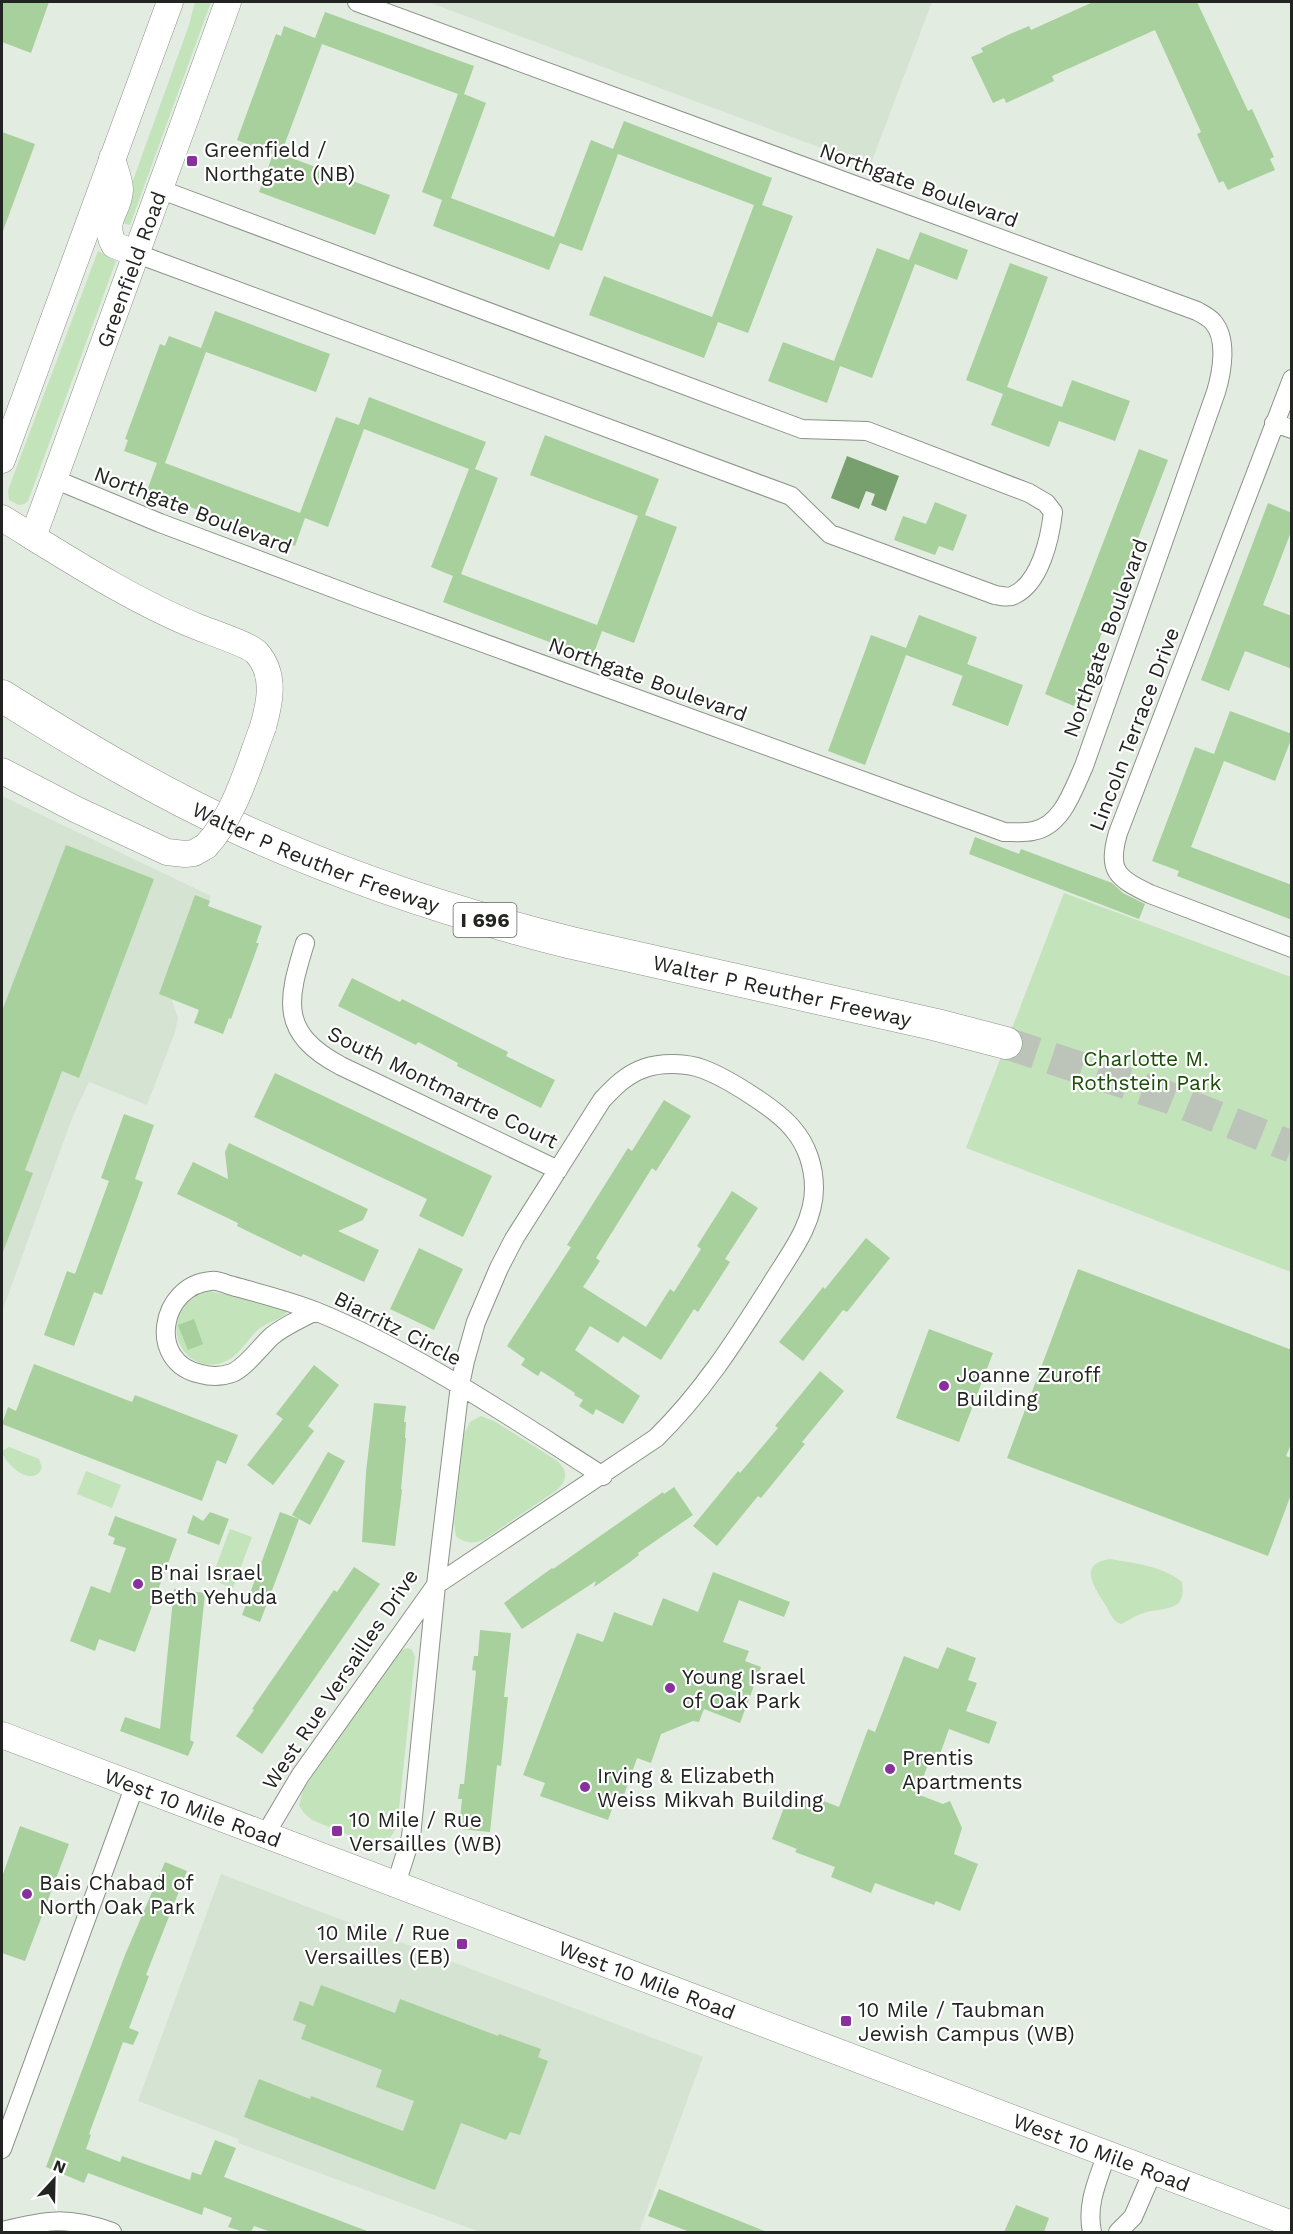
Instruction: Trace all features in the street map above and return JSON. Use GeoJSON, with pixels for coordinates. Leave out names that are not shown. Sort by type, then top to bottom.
{"type":"FeatureCollection","features":[{"type":"Feature","properties":{"kind":"highway","name":"Walter P Reuther Freeway"},"geometry":{"type":"LineString","coordinates":[[2,696],[111,762],[197,809],[303,857],[407,896],[560,940],[937,1025],[1006,1043]]}},
{"type":"Feature","properties":{"kind":"main road"},"geometry":{"type":"LineString","coordinates":[[2,460],[170,2]]}},
{"type":"Feature","properties":{"kind":"main road","name":"Greenfield Road"},"geometry":{"type":"LineString","coordinates":[[33,537],[228,2]]}},
{"type":"Feature","properties":{"kind":"main road"},"geometry":{"type":"LineString","coordinates":[[112,158],[120,190],[109,225],[110,236],[114,244],[135,253]]}},
{"type":"Feature","properties":{"kind":"main road"},"geometry":{"type":"LineString","coordinates":[[2,518],[115,585],[186,622],[256,651],[269,678],[271,702],[232,810],[220,830],[206,846],[194,853],[167,852],[64,804],[2,771]]}},
{"type":"Feature","properties":{"kind":"main road","name":"West 10 Mile Road"},"geometry":{"type":"LineString","coordinates":[[2,1735],[1292,2224]]}},
{"type":"Feature","properties":{"kind":"street","name":"Northgate Boulevard"},"geometry":{"type":"LineString","coordinates":[[54,479],[160,523],[362,599],[1004,832],[1033,831],[1049,826],[1066,804],[1084,766],[1216,392],[1222,371],[1222,344],[1214,322],[1186,306],[357,2]]}},
{"type":"Feature","properties":{"kind":"street"},"geometry":{"type":"LineString","coordinates":[[135,253],[791,496],[830,534],[995,595],[1012,597],[1032,583],[1050,536],[1053,513],[1046,502],[1029,493],[867,431],[802,429],[159,189]]}},
{"type":"Feature","properties":{"kind":"street","name":"Lincoln Terrace Drive"},"geometry":{"type":"LineString","coordinates":[[1292,379],[1118,833],[1112,854],[1114,868],[1128,883],[1150,894],[1292,948]]}},
{"type":"Feature","properties":{"kind":"street"},"geometry":{"type":"LineString","coordinates":[[1274,423],[1292,429]]}},
{"type":"Feature","properties":{"kind":"street","name":"South Montmartre Court"},"geometry":{"type":"LineString","coordinates":[[305,942],[292,985],[291,1000],[295,1023],[309,1045],[322,1056],[341,1066],[558,1170]]}},
{"type":"Feature","properties":{"kind":"street","name":"West Rue Versailles Drive"},"geometry":{"type":"LineString","coordinates":[[266,1834],[300,1776],[436,1585],[603,1476],[656,1438],[682,1413],[723,1360],[805,1229],[814,1190],[812,1168],[804,1144],[777,1113],[703,1069],[686,1065],[647,1067],[630,1074],[609,1092],[514,1239],[476,1322],[460,1385],[436,1585]]}},
{"type":"Feature","properties":{"kind":"street","name":"Biarritz Circle"},"geometry":{"type":"LineString","coordinates":[[315,1311],[274,1334],[234,1372],[213,1377],[193,1373],[176,1362],[167,1347],[165,1335],[168,1317],[175,1300],[190,1288],[212,1280],[274,1297],[315,1311],[368,1336],[460,1385],[603,1476]]}},
{"type":"Feature","properties":{"kind":"street"},"geometry":{"type":"LineString","coordinates":[[396,1884],[411,1837],[436,1585]]}},
{"type":"Feature","properties":{"kind":"street"},"geometry":{"type":"LineString","coordinates":[[2,2149],[135,1785]]}},
{"type":"Feature","properties":{"kind":"street"},"geometry":{"type":"LineString","coordinates":[[1092,2232],[1089,2219],[1091,2200],[1107,2153]]}},
{"type":"Feature","properties":{"kind":"street"},"geometry":{"type":"LineString","coordinates":[[1118,2232],[1133,2217],[1153,2171]]}},
{"type":"Feature","properties":{"kind":"street"},"geometry":{"type":"LineString","coordinates":[[2,2230],[38,2221],[63,2220],[88,2224],[112,2232]]}},
{"type":"Feature","properties":{"kind":"shaded area"},"geometry":{"type":"Polygon","coordinates":[[[428,2],[932,2],[870,166],[428,2]]]}},
{"type":"Feature","properties":{"kind":"shaded area"},"geometry":{"type":"Polygon","coordinates":[[[847,456],[899,476],[886,511],[871,505],[875,494],[866,491],[859,509],[831,498],[847,456]]]}},
{"type":"Feature","properties":{"kind":"shaded area"},"geometry":{"type":"Polygon","coordinates":[[[2,796],[211,896],[172,1001],[178,1018],[175,1032],[147,1105],[89,1082],[72,1118],[2,1312],[2,796]]]}},
{"type":"Feature","properties":{"kind":"shaded area"},"geometry":{"type":"Polygon","coordinates":[[[221,1874],[703,2057],[639,2232],[480,2232],[238,2143],[239,2139],[138,2101],[221,1874]]]}},
{"type":"Feature","properties":{"kind":"green space"},"geometry":{"type":"Polygon","coordinates":[[[195,2],[211,2],[130,225],[118,222],[189,25],[195,2]]]}},
{"type":"Feature","properties":{"kind":"green space"},"geometry":{"type":"Polygon","coordinates":[[[98,251],[116,261],[28,501],[19,505],[9,500],[8,490],[98,251]]]}},
{"type":"Feature","properties":{"kind":"green space","name":"Charlotte M. Rothstein Park"},"geometry":{"type":"Polygon","coordinates":[[[1064,893],[1291,977],[1291,1272],[966,1148],[1064,893]]]}},
{"type":"Feature","properties":{"kind":"green space"},"geometry":{"type":"Polygon","coordinates":[[[210,1291],[285,1308],[287,1313],[254,1333],[238,1353],[227,1361],[205,1364],[192,1359],[182,1349],[177,1336],[177,1322],[182,1309],[193,1298],[210,1291]]]}},
{"type":"Feature","properties":{"kind":"green space"},"geometry":{"type":"Polygon","coordinates":[[[481,1416],[494,1421],[556,1460],[563,1468],[565,1479],[557,1490],[485,1539],[470,1542],[463,1541],[456,1536],[454,1524],[464,1434],[470,1422],[481,1416]]]}},
{"type":"Feature","properties":{"kind":"green space"},"geometry":{"type":"Polygon","coordinates":[[[9,1447],[39,1459],[42,1468],[32,1476],[19,1472],[7,1461],[2,1451],[9,1447]]]}},
{"type":"Feature","properties":{"kind":"green space"},"geometry":{"type":"Polygon","coordinates":[[[86,1471],[121,1485],[112,1508],[77,1494],[86,1471]]]}},
{"type":"Feature","properties":{"kind":"green space"},"geometry":{"type":"Polygon","coordinates":[[[230,1529],[252,1537],[233,1588],[211,1580],[230,1529]]]}},
{"type":"Feature","properties":{"kind":"green space"},"geometry":{"type":"Polygon","coordinates":[[[1110,1559],[1166,1572],[1182,1582],[1181,1599],[1172,1607],[1141,1614],[1121,1624],[1118,1623],[1098,1593],[1091,1572],[1093,1566],[1110,1559]]]}},
{"type":"Feature","properties":{"kind":"green space"},"geometry":{"type":"Polygon","coordinates":[[[408,1648],[412,1650],[415,1657],[397,1827],[388,1841],[375,1844],[312,1820],[299,1805],[303,1790],[401,1650],[408,1648]]]}},
{"type":"Feature","properties":{"kind":"building"},"geometry":{"type":"Polygon","coordinates":[[[2,2],[49,2],[31,53],[2,42],[2,2]]]}},
{"type":"Feature","properties":{"kind":"building"},"geometry":{"type":"Polygon","coordinates":[[[1093,2],[1197,2],[1248,111],[1252,109],[1274,157],[1270,159],[1275,170],[1228,190],[1223,181],[1219,183],[1197,134],[1201,132],[1155,30],[1052,76],[1054,81],[1006,103],[1004,98],[993,103],[971,57],[983,52],[981,48],[1010,34],[1029,26],[1031,30],[1093,2]]]}},
{"type":"Feature","properties":{"kind":"building"},"geometry":{"type":"Polygon","coordinates":[[[325,12],[474,66],[464,94],[486,103],[451,198],[554,237],[591,140],[613,149],[624,121],[772,178],[762,205],[793,216],[748,333],[718,322],[704,358],[589,315],[604,276],[712,317],[754,205],[618,154],[582,251],[560,243],[549,270],[433,226],[442,200],[422,192],[458,94],[322,44],[281,154],[390,195],[375,235],[259,192],[273,154],[237,140],[276,34],[281,36],[284,26],[315,38],[325,12]]]}},
{"type":"Feature","properties":{"kind":"building"},"geometry":{"type":"Polygon","coordinates":[[[2,132],[35,144],[3,231],[2,231],[2,132]]]}},
{"type":"Feature","properties":{"kind":"building"},"geometry":{"type":"Polygon","coordinates":[[[920,232],[968,250],[957,280],[915,264],[872,378],[840,366],[827,403],[768,381],[783,342],[834,361],[877,248],[909,260],[920,232]]]}},
{"type":"Feature","properties":{"kind":"building"},"geometry":{"type":"Polygon","coordinates":[[[1010,263],[1048,277],[1007,387],[1062,407],[1072,380],[1130,401],[1115,441],[1059,421],[1049,447],[991,425],[1003,394],[966,380],[1010,263]]]}},
{"type":"Feature","properties":{"kind":"building"},"geometry":{"type":"Polygon","coordinates":[[[215,311],[330,354],[316,392],[206,352],[165,463],[300,513],[336,417],[359,425],[369,397],[486,442],[475,469],[498,478],[461,574],[597,625],[638,516],[530,475],[545,435],[659,479],[645,515],[677,527],[634,643],[602,631],[592,658],[443,602],[453,576],[431,567],[469,469],[364,429],[328,527],[305,518],[295,546],[147,491],[157,463],[124,451],[128,440],[125,439],[160,344],[165,346],[169,336],[201,348],[215,311]]]}},
{"type":"Feature","properties":{"kind":"building"},"geometry":{"type":"Polygon","coordinates":[[[1139,449],[1168,460],[1074,706],[1045,694],[1139,449]]]}},
{"type":"Feature","properties":{"kind":"building"},"geometry":{"type":"Polygon","coordinates":[[[935,502],[967,515],[953,551],[939,546],[935,555],[894,540],[903,516],[926,524],[935,502]]]}},
{"type":"Feature","properties":{"kind":"building"},"geometry":{"type":"Polygon","coordinates":[[[1268,503],[1292,513],[1292,529],[1263,605],[1292,616],[1292,669],[1245,651],[1229,691],[1201,680],[1268,503]]]}},
{"type":"Feature","properties":{"kind":"building"},"geometry":{"type":"Polygon","coordinates":[[[919,615],[977,637],[963,676],[906,655],[865,765],[828,751],[871,635],[906,648],[919,615]]]}},
{"type":"Feature","properties":{"kind":"building"},"geometry":{"type":"Polygon","coordinates":[[[967,664],[1023,685],[1008,726],[952,705],[967,664]]]}},
{"type":"Feature","properties":{"kind":"building"},"geometry":{"type":"Polygon","coordinates":[[[1230,711],[1292,734],[1292,737],[1275,781],[1224,761],[1191,847],[1292,885],[1292,920],[1177,876],[1179,871],[1152,861],[1195,747],[1214,754],[1230,711]]]}},
{"type":"Feature","properties":{"kind":"building"},"geometry":{"type":"Polygon","coordinates":[[[975,837],[1019,854],[1021,849],[1112,883],[1123,893],[1145,904],[1139,919],[969,854],[975,837]]]}},
{"type":"Feature","properties":{"kind":"building"},"geometry":{"type":"Polygon","coordinates":[[[66,845],[154,879],[79,1078],[62,1071],[25,1170],[33,1173],[3,1252],[2,1011],[66,845]]]}},
{"type":"Feature","properties":{"kind":"building"},"geometry":{"type":"Polygon","coordinates":[[[195,895],[210,901],[208,906],[262,926],[256,943],[259,943],[231,1019],[229,1018],[223,1034],[194,1023],[199,1010],[159,994],[195,895]]]}},
{"type":"Feature","properties":{"kind":"building"},"geometry":{"type":"Polygon","coordinates":[[[352,978],[400,1002],[402,999],[508,1052],[506,1056],[555,1080],[541,1108],[457,1066],[458,1063],[418,1042],[416,1045],[338,1006],[352,978]]]}},
{"type":"Feature","properties":{"kind":"building"},"geometry":{"type":"Polygon","coordinates":[[[275,1073],[492,1176],[463,1237],[419,1216],[427,1199],[254,1117],[275,1073]]]}},
{"type":"Feature","properties":{"kind":"building"},"geometry":{"type":"Polygon","coordinates":[[[664,1100],[691,1116],[656,1171],[652,1168],[596,1258],[600,1261],[583,1287],[646,1327],[670,1289],[674,1292],[701,1249],[697,1246],[732,1191],[758,1208],[725,1259],[730,1262],[698,1312],[694,1309],[661,1360],[623,1336],[618,1343],[590,1326],[575,1350],[640,1396],[623,1424],[596,1409],[593,1415],[579,1406],[583,1400],[574,1395],[575,1393],[541,1371],[538,1376],[521,1365],[525,1359],[507,1346],[571,1247],[567,1245],[628,1148],[632,1151],[664,1100]]]}},
{"type":"Feature","properties":{"kind":"building"},"geometry":{"type":"Polygon","coordinates":[[[124,1114],[154,1125],[135,1179],[143,1182],[102,1295],[94,1292],[74,1346],[44,1335],[67,1271],[75,1274],[109,1181],[101,1178],[124,1114]]]}},
{"type":"Feature","properties":{"kind":"building"},"geometry":{"type":"Polygon","coordinates":[[[229,1143],[368,1209],[363,1220],[338,1231],[379,1250],[364,1282],[303,1254],[301,1257],[177,1194],[193,1162],[228,1179],[225,1152],[229,1143]]]}},
{"type":"Feature","properties":{"kind":"building"},"geometry":{"type":"Polygon","coordinates":[[[866,1238],[890,1258],[847,1312],[843,1310],[803,1361],[779,1342],[866,1238]]]}},
{"type":"Feature","properties":{"kind":"building"},"geometry":{"type":"Polygon","coordinates":[[[419,1248],[463,1269],[434,1330],[390,1309],[419,1248]]]}},
{"type":"Feature","properties":{"kind":"building"},"geometry":{"type":"Polygon","coordinates":[[[1078,1269],[1292,1350],[1292,1442],[1286,1456],[1292,1458],[1292,1492],[1268,1556],[1007,1458],[1078,1269]]]}},
{"type":"Feature","properties":{"kind":"building"},"geometry":{"type":"Polygon","coordinates":[[[194,1319],[203,1344],[188,1350],[178,1325],[194,1319]]]}},
{"type":"Feature","properties":{"kind":"building","name":"Joanne Zuroff Building"},"geometry":{"type":"Polygon","coordinates":[[[929,1329],[993,1353],[959,1442],[896,1418],[929,1329]]]}},
{"type":"Feature","properties":{"kind":"building"},"geometry":{"type":"Polygon","coordinates":[[[34,1364],[132,1402],[135,1395],[238,1435],[226,1464],[217,1460],[202,1501],[2,1424],[8,1407],[16,1411],[34,1364]]]}},
{"type":"Feature","properties":{"kind":"building"},"geometry":{"type":"Polygon","coordinates":[[[314,1365],[339,1385],[308,1426],[314,1431],[273,1485],[247,1465],[283,1419],[276,1414],[314,1365]]]}},
{"type":"Feature","properties":{"kind":"building"},"geometry":{"type":"Polygon","coordinates":[[[820,1371],[844,1391],[802,1442],[805,1444],[761,1498],[758,1496],[717,1546],[693,1526],[738,1471],[740,1473],[778,1428],[775,1426],[820,1371]]]}},
{"type":"Feature","properties":{"kind":"building"},"geometry":{"type":"Polygon","coordinates":[[[374,1403],[406,1406],[402,1490],[395,1546],[362,1542],[366,1472],[374,1403]]]}},
{"type":"Feature","properties":{"kind":"building"},"geometry":{"type":"Polygon","coordinates":[[[328,1452],[345,1461],[310,1525],[292,1515],[328,1452]]]}},
{"type":"Feature","properties":{"kind":"building"},"geometry":{"type":"Polygon","coordinates":[[[674,1487],[693,1515],[594,1587],[596,1581],[522,1629],[504,1603],[663,1492],[664,1494],[674,1487]]]}},
{"type":"Feature","properties":{"kind":"building"},"geometry":{"type":"Polygon","coordinates":[[[210,1512],[229,1519],[219,1545],[187,1533],[193,1515],[203,1521],[210,1512]]]}},
{"type":"Feature","properties":{"kind":"building"},"geometry":{"type":"Polygon","coordinates":[[[280,1512],[299,1519],[260,1622],[242,1615],[280,1512]]]}},
{"type":"Feature","properties":{"kind":"building","name":"B'nai Israel Beth Yehuda"},"geometry":{"type":"Polygon","coordinates":[[[115,1516],[177,1539],[135,1652],[99,1639],[95,1651],[70,1641],[91,1586],[110,1593],[126,1548],[113,1544],[115,1538],[108,1535],[115,1516]]]}},
{"type":"Feature","properties":{"kind":"building"},"geometry":{"type":"Polygon","coordinates":[[[354,1567],[380,1584],[262,1754],[236,1736],[334,1590],[337,1592],[354,1567]]]}},
{"type":"Feature","properties":{"kind":"building"},"geometry":{"type":"Polygon","coordinates":[[[713,1572],[790,1602],[784,1617],[739,1600],[723,1642],[749,1651],[745,1661],[761,1667],[740,1723],[704,1709],[699,1722],[693,1721],[661,1734],[651,1763],[637,1758],[624,1795],[618,1793],[608,1820],[540,1796],[545,1783],[523,1775],[577,1633],[603,1642],[614,1612],[652,1626],[663,1598],[698,1612],[713,1572]]]}},
{"type":"Feature","properties":{"kind":"building"},"geometry":{"type":"Polygon","coordinates":[[[174,1589],[205,1593],[190,1740],[194,1742],[188,1756],[120,1731],[125,1717],[160,1729],[174,1589]]]}},
{"type":"Feature","properties":{"kind":"building"},"geometry":{"type":"Polygon","coordinates":[[[480,1630],[511,1633],[504,1697],[508,1697],[501,1766],[497,1765],[490,1832],[459,1829],[462,1799],[458,1799],[460,1784],[464,1784],[476,1671],[472,1670],[474,1656],[478,1656],[480,1630]]]}},
{"type":"Feature","properties":{"kind":"building","name":"Prentis Apartments"},"geometry":{"type":"Polygon","coordinates":[[[947,1647],[976,1658],[968,1680],[977,1683],[966,1711],[997,1722],[989,1744],[949,1729],[939,1757],[932,1754],[917,1794],[943,1804],[950,1801],[962,1828],[954,1854],[978,1864],[960,1911],[936,1901],[934,1905],[875,1883],[871,1893],[831,1877],[835,1867],[795,1852],[797,1849],[772,1839],[790,1792],[814,1802],[816,1798],[839,1807],[868,1729],[875,1732],[904,1656],[938,1669],[947,1647]]]}},
{"type":"Feature","properties":{"kind":"building","name":"Bais Chabad of North Oak Park"},"geometry":{"type":"Polygon","coordinates":[[[20,1826],[69,1844],[25,1961],[2,1953],[2,1877],[20,1826]]]}},
{"type":"Feature","properties":{"kind":"building"},"geometry":{"type":"Polygon","coordinates":[[[165,1862],[187,1871],[146,1975],[149,1976],[129,2028],[139,2032],[133,2045],[123,2042],[89,2134],[91,2135],[86,2149],[120,2162],[122,2156],[190,2180],[192,2172],[201,2175],[215,2140],[236,2148],[224,2177],[366,2232],[271,2232],[254,2226],[251,2232],[244,2232],[228,2227],[232,2218],[204,2207],[202,2215],[88,2173],[84,2183],[46,2167],[125,1955],[165,1862]]]}},
{"type":"Feature","properties":{"kind":"building"},"geometry":{"type":"Polygon","coordinates":[[[321,1985],[395,2013],[400,1999],[498,2036],[499,2034],[541,2049],[538,2057],[548,2061],[520,2135],[510,2132],[506,2140],[461,2123],[435,2190],[244,2117],[259,2079],[403,2131],[414,2101],[376,2087],[382,2070],[301,2039],[306,2025],[293,2020],[300,2001],[313,2006],[321,1985]]]}},
{"type":"Feature","properties":{"kind":"building"},"geometry":{"type":"Polygon","coordinates":[[[659,2189],[767,2232],[690,2232],[648,2216],[659,2189]]]}},
{"type":"Feature","properties":{"kind":"building"},"geometry":{"type":"Polygon","coordinates":[[[1016,2205],[1049,2218],[1044,2232],[1004,2232],[1016,2205]]]}},
{"type":"Feature","properties":{"kind":"tunnel"},"geometry":{"type":"LineString","coordinates":[[1006,1043],[1170,1098],[1292,1147]]}},
{"type":"Feature","properties":{"kind":"place","name":"Greenfield / Northgate (NB)"},"geometry":{"type":"Point","coordinates":[192,161]}},
{"type":"Feature","properties":{"kind":"place","name":"Joanne Zuroff Building"},"geometry":{"type":"Point","coordinates":[944,1386]}},
{"type":"Feature","properties":{"kind":"place","name":"B'nai Israel Beth Yehuda"},"geometry":{"type":"Point","coordinates":[138,1584]}},
{"type":"Feature","properties":{"kind":"place","name":"Young Israel of Oak Park"},"geometry":{"type":"Point","coordinates":[670,1688]}},
{"type":"Feature","properties":{"kind":"place","name":"Prentis Apartments"},"geometry":{"type":"Point","coordinates":[890,1769]}},
{"type":"Feature","properties":{"kind":"place","name":"Irving & Elizabeth Weiss Mikvah Building"},"geometry":{"type":"Point","coordinates":[585,1787]}},
{"type":"Feature","properties":{"kind":"place","name":"10 Mile / Rue Versailles (WB)"},"geometry":{"type":"Point","coordinates":[337,1831]}},
{"type":"Feature","properties":{"kind":"place","name":"Bais Chabad of North Oak Park"},"geometry":{"type":"Point","coordinates":[27,1894]}},
{"type":"Feature","properties":{"kind":"place","name":"10 Mile / Rue Versailles (EB)"},"geometry":{"type":"Point","coordinates":[462,1944]}},
{"type":"Feature","properties":{"kind":"place","name":"10 Mile / Taubman Jewish Campus (WB)"},"geometry":{"type":"Point","coordinates":[846,2021]}}]}
